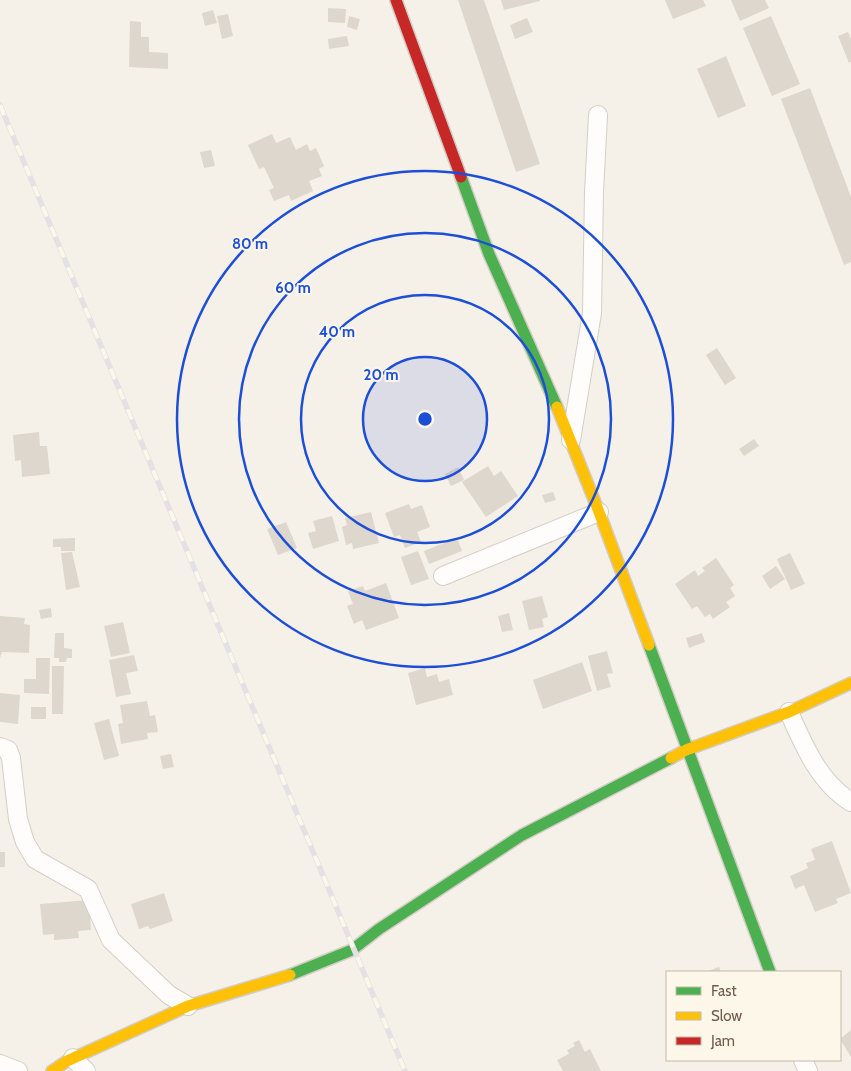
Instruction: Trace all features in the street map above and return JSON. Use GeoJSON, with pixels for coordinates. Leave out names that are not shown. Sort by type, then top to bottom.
{"type":"FeatureCollection","features":[{"type":"Feature","properties":{"kind":"street"},"geometry":{"type":"LineString","coordinates":[[396,0],[490,254],[571,440],[599,512],[770,971]]}},
{"type":"Feature","properties":{"kind":"street"},"geometry":{"type":"LineString","coordinates":[[571,440],[592,313],[594,192],[598,115]]}},
{"type":"Feature","properties":{"kind":"street"},"geometry":{"type":"LineString","coordinates":[[443,576],[599,512]]}},
{"type":"Feature","properties":{"kind":"street"},"geometry":{"type":"LineString","coordinates":[[52,1071],[73,1058],[188,1006],[292,974],[352,950],[379,929],[522,835],[686,750],[789,712],[851,683]]}},
{"type":"Feature","properties":{"kind":"street"},"geometry":{"type":"LineString","coordinates":[[789,712],[801,739],[824,779],[839,794],[851,802]]}},
{"type":"Feature","properties":{"kind":"street"},"geometry":{"type":"LineString","coordinates":[[0,747],[8,750],[12,758],[18,818],[25,842],[35,859],[88,889],[112,940],[169,995],[188,1006]]}},
{"type":"Feature","properties":{"kind":"street"},"geometry":{"type":"LineString","coordinates":[[73,1058],[86,1071]]}},
{"type":"Feature","properties":{"kind":"street"},"geometry":{"type":"LineString","coordinates":[[0,1064],[18,1071]]}},
{"type":"Feature","properties":{"kind":"building"},"geometry":{"type":"Polygon","coordinates":[[[458,0],[484,0],[540,164],[516,172],[458,0]]]}},
{"type":"Feature","properties":{"kind":"building"},"geometry":{"type":"Polygon","coordinates":[[[501,0],[540,0],[540,1],[504,10],[501,0]]]}},
{"type":"Feature","properties":{"kind":"building"},"geometry":{"type":"Polygon","coordinates":[[[665,0],[703,0],[706,6],[673,19],[665,0]]]}},
{"type":"Feature","properties":{"kind":"building"},"geometry":{"type":"Polygon","coordinates":[[[731,0],[765,0],[769,8],[740,21],[731,0]]]}},
{"type":"Feature","properties":{"kind":"building"},"geometry":{"type":"Polygon","coordinates":[[[328,8],[346,9],[345,23],[328,22],[328,8]]]}},
{"type":"Feature","properties":{"kind":"building"},"geometry":{"type":"Polygon","coordinates":[[[213,10],[217,23],[205,26],[202,13],[213,10]]]}},
{"type":"Feature","properties":{"kind":"building"},"geometry":{"type":"Polygon","coordinates":[[[228,14],[233,36],[222,39],[217,16],[228,14]]]}},
{"type":"Feature","properties":{"kind":"building"},"geometry":{"type":"Polygon","coordinates":[[[349,16],[360,19],[357,30],[347,27],[349,16]]]}},
{"type":"Feature","properties":{"kind":"building"},"geometry":{"type":"Polygon","coordinates":[[[771,16],[800,84],[772,96],[743,28],[771,16]]]}},
{"type":"Feature","properties":{"kind":"building"},"geometry":{"type":"Polygon","coordinates":[[[527,18],[533,32],[515,39],[510,25],[527,18]]]}},
{"type":"Feature","properties":{"kind":"building"},"geometry":{"type":"Polygon","coordinates":[[[130,21],[141,22],[141,37],[149,37],[149,52],[168,53],[168,69],[129,67],[130,21]]]}},
{"type":"Feature","properties":{"kind":"building"},"geometry":{"type":"Polygon","coordinates":[[[848,32],[851,39],[851,62],[849,63],[838,36],[848,32]]]}},
{"type":"Feature","properties":{"kind":"building"},"geometry":{"type":"Polygon","coordinates":[[[347,36],[349,46],[329,49],[328,39],[347,36]]]}},
{"type":"Feature","properties":{"kind":"building"},"geometry":{"type":"Polygon","coordinates":[[[726,56],[746,106],[718,118],[697,69],[726,56]]]}},
{"type":"Feature","properties":{"kind":"building"},"geometry":{"type":"Polygon","coordinates":[[[810,88],[851,197],[851,262],[844,265],[781,99],[810,88]]]}},
{"type":"Feature","properties":{"kind":"building"},"geometry":{"type":"Polygon","coordinates":[[[272,134],[276,143],[290,137],[296,150],[307,144],[310,151],[316,148],[324,166],[319,169],[322,176],[309,181],[313,191],[291,201],[289,195],[274,201],[269,190],[274,188],[264,167],[259,169],[248,145],[272,134]]]}},
{"type":"Feature","properties":{"kind":"building"},"geometry":{"type":"Polygon","coordinates":[[[211,150],[215,166],[204,168],[200,152],[211,150]]]}},
{"type":"Feature","properties":{"kind":"building"},"geometry":{"type":"Polygon","coordinates":[[[717,348],[736,378],[725,385],[706,355],[717,348]]]}},
{"type":"Feature","properties":{"kind":"building"},"geometry":{"type":"Polygon","coordinates":[[[39,432],[40,446],[47,446],[50,474],[22,477],[21,460],[15,461],[13,435],[39,432]]]}},
{"type":"Feature","properties":{"kind":"building"},"geometry":{"type":"Polygon","coordinates":[[[754,439],[759,446],[744,456],[739,449],[754,439]]]}},
{"type":"Feature","properties":{"kind":"building"},"geometry":{"type":"Polygon","coordinates":[[[488,466],[494,476],[501,471],[518,496],[486,517],[462,482],[488,466]]]}},
{"type":"Feature","properties":{"kind":"building"},"geometry":{"type":"Polygon","coordinates":[[[458,467],[464,480],[451,486],[445,474],[458,467]]]}},
{"type":"Feature","properties":{"kind":"building"},"geometry":{"type":"Polygon","coordinates":[[[553,492],[556,500],[545,503],[542,495],[553,492]]]}},
{"type":"Feature","properties":{"kind":"building"},"geometry":{"type":"Polygon","coordinates":[[[409,504],[411,509],[422,505],[430,527],[417,532],[421,542],[405,548],[400,535],[394,537],[385,513],[409,504]]]}},
{"type":"Feature","properties":{"kind":"building"},"geometry":{"type":"Polygon","coordinates":[[[371,512],[379,543],[353,549],[352,543],[346,545],[342,527],[347,525],[345,518],[371,512]]]}},
{"type":"Feature","properties":{"kind":"building"},"geometry":{"type":"Polygon","coordinates":[[[332,516],[339,541],[313,549],[308,533],[316,531],[313,521],[332,516]]]}},
{"type":"Feature","properties":{"kind":"building"},"geometry":{"type":"Polygon","coordinates":[[[286,522],[297,548],[278,555],[267,529],[286,522]]]}},
{"type":"Feature","properties":{"kind":"building"},"geometry":{"type":"Polygon","coordinates":[[[75,538],[75,551],[61,551],[61,547],[53,547],[53,539],[75,538]]]}},
{"type":"Feature","properties":{"kind":"building"},"geometry":{"type":"Polygon","coordinates":[[[457,538],[462,551],[429,564],[424,551],[457,538]]]}},
{"type":"Feature","properties":{"kind":"building"},"geometry":{"type":"Polygon","coordinates":[[[418,551],[429,579],[411,585],[401,557],[418,551]]]}},
{"type":"Feature","properties":{"kind":"building"},"geometry":{"type":"Polygon","coordinates":[[[72,552],[80,587],[66,590],[61,553],[72,552]]]}},
{"type":"Feature","properties":{"kind":"building"},"geometry":{"type":"Polygon","coordinates":[[[790,553],[805,584],[791,590],[777,559],[790,553]]]}},
{"type":"Feature","properties":{"kind":"building"},"geometry":{"type":"Polygon","coordinates":[[[716,558],[734,585],[730,588],[735,596],[726,602],[730,607],[713,619],[710,614],[705,617],[697,606],[692,609],[675,584],[695,570],[698,576],[705,571],[702,568],[716,558]]]}},
{"type":"Feature","properties":{"kind":"building"},"geometry":{"type":"Polygon","coordinates":[[[776,566],[785,579],[770,589],[762,576],[776,566]]]}},
{"type":"Feature","properties":{"kind":"building"},"geometry":{"type":"Polygon","coordinates":[[[386,583],[399,618],[366,630],[362,620],[354,624],[347,606],[353,604],[348,591],[363,586],[365,591],[386,583]]]}},
{"type":"Feature","properties":{"kind":"building"},"geometry":{"type":"Polygon","coordinates":[[[542,596],[548,617],[542,619],[544,627],[529,630],[522,601],[542,596]]]}},
{"type":"Feature","properties":{"kind":"building"},"geometry":{"type":"Polygon","coordinates":[[[51,608],[52,617],[41,619],[39,610],[51,608]]]}},
{"type":"Feature","properties":{"kind":"building"},"geometry":{"type":"Polygon","coordinates":[[[509,613],[513,630],[502,632],[498,616],[509,613]]]}},
{"type":"Feature","properties":{"kind":"building"},"geometry":{"type":"Polygon","coordinates":[[[0,616],[25,618],[24,624],[30,625],[29,653],[2,652],[0,658],[0,616]]]}},
{"type":"Feature","properties":{"kind":"building"},"geometry":{"type":"Polygon","coordinates":[[[123,622],[130,653],[111,657],[104,626],[123,622]]]}},
{"type":"Feature","properties":{"kind":"building"},"geometry":{"type":"Polygon","coordinates":[[[55,633],[64,633],[64,648],[72,649],[72,658],[67,658],[66,662],[59,662],[59,658],[54,658],[55,633]]]}},
{"type":"Feature","properties":{"kind":"building"},"geometry":{"type":"Polygon","coordinates":[[[702,633],[705,642],[689,648],[686,638],[702,633]]]}},
{"type":"Feature","properties":{"kind":"building"},"geometry":{"type":"Polygon","coordinates":[[[607,651],[613,673],[607,674],[611,687],[597,691],[588,656],[607,651]]]}},
{"type":"Feature","properties":{"kind":"building"},"geometry":{"type":"Polygon","coordinates":[[[134,655],[138,671],[126,673],[131,694],[116,697],[109,660],[134,655]]]}},
{"type":"Feature","properties":{"kind":"building"},"geometry":{"type":"Polygon","coordinates":[[[36,658],[50,658],[49,694],[24,693],[24,679],[36,679],[36,658]]]}},
{"type":"Feature","properties":{"kind":"building"},"geometry":{"type":"Polygon","coordinates":[[[582,662],[592,691],[543,709],[533,680],[582,662]]]}},
{"type":"Feature","properties":{"kind":"building"},"geometry":{"type":"Polygon","coordinates":[[[52,666],[64,666],[63,714],[52,714],[52,666]]]}},
{"type":"Feature","properties":{"kind":"building"},"geometry":{"type":"Polygon","coordinates":[[[425,668],[427,677],[437,674],[439,682],[449,679],[453,695],[416,705],[408,673],[425,668]]]}},
{"type":"Feature","properties":{"kind":"building"},"geometry":{"type":"Polygon","coordinates":[[[0,693],[20,695],[18,724],[0,722],[0,693]]]}},
{"type":"Feature","properties":{"kind":"building"},"geometry":{"type":"Polygon","coordinates":[[[147,701],[150,716],[155,715],[158,732],[147,733],[148,739],[121,744],[118,724],[123,723],[120,705],[147,701]]]}},
{"type":"Feature","properties":{"kind":"building"},"geometry":{"type":"Polygon","coordinates":[[[31,707],[46,707],[46,719],[31,719],[31,707]]]}},
{"type":"Feature","properties":{"kind":"building"},"geometry":{"type":"Polygon","coordinates":[[[109,719],[119,756],[104,760],[94,723],[109,719]]]}},
{"type":"Feature","properties":{"kind":"building"},"geometry":{"type":"Polygon","coordinates":[[[171,754],[174,767],[163,769],[160,756],[171,754]]]}},
{"type":"Feature","properties":{"kind":"building"},"geometry":{"type":"Polygon","coordinates":[[[832,841],[851,893],[836,899],[838,903],[815,912],[804,885],[795,889],[790,876],[808,868],[806,863],[815,860],[811,849],[832,841]]]}},
{"type":"Feature","properties":{"kind":"building"},"geometry":{"type":"Polygon","coordinates":[[[0,852],[5,852],[5,867],[0,867],[0,852]]]}},
{"type":"Feature","properties":{"kind":"building"},"geometry":{"type":"Polygon","coordinates":[[[164,893],[173,921],[150,929],[148,926],[139,929],[131,904],[164,893]]]}},
{"type":"Feature","properties":{"kind":"building"},"geometry":{"type":"Polygon","coordinates":[[[89,900],[91,930],[78,931],[79,938],[54,940],[54,934],[43,935],[40,904],[89,900]]]}},
{"type":"Feature","properties":{"kind":"building"},"geometry":{"type":"Polygon","coordinates":[[[719,967],[721,971],[709,971],[719,967]]]}},
{"type":"Feature","properties":{"kind":"building"},"geometry":{"type":"Polygon","coordinates":[[[851,1030],[851,1057],[841,1041],[841,1038],[851,1030]]]}},
{"type":"Feature","properties":{"kind":"building"},"geometry":{"type":"Polygon","coordinates":[[[579,1040],[585,1052],[590,1049],[601,1071],[563,1071],[557,1060],[569,1054],[567,1050],[575,1046],[573,1043],[579,1040]]]}},
{"type":"Feature","properties":{"kind":"railway"},"geometry":{"type":"LineString","coordinates":[[0,105],[405,1071]]}},
{"type":"Feature","properties":{"kind":"traffic: fast"},"geometry":{"type":"LineString","coordinates":[[461,177],[489,254],[557,407]]}},
{"type":"Feature","properties":{"kind":"traffic: fast"},"geometry":{"type":"LineString","coordinates":[[649,645],[770,971]]}},
{"type":"Feature","properties":{"kind":"traffic: fast"},"geometry":{"type":"LineString","coordinates":[[290,975],[352,950],[379,929],[522,835],[671,758]]}},
{"type":"Feature","properties":{"kind":"traffic: slow"},"geometry":{"type":"LineString","coordinates":[[557,407],[649,645]]}},
{"type":"Feature","properties":{"kind":"traffic: slow"},"geometry":{"type":"LineString","coordinates":[[671,758],[686,750],[789,712],[851,683]]}},
{"type":"Feature","properties":{"kind":"traffic: slow"},"geometry":{"type":"LineString","coordinates":[[52,1071],[67,1061],[188,1006],[290,975]]}},
{"type":"Feature","properties":{"kind":"traffic: jam"},"geometry":{"type":"LineString","coordinates":[[396,0],[461,177]]}}]}
